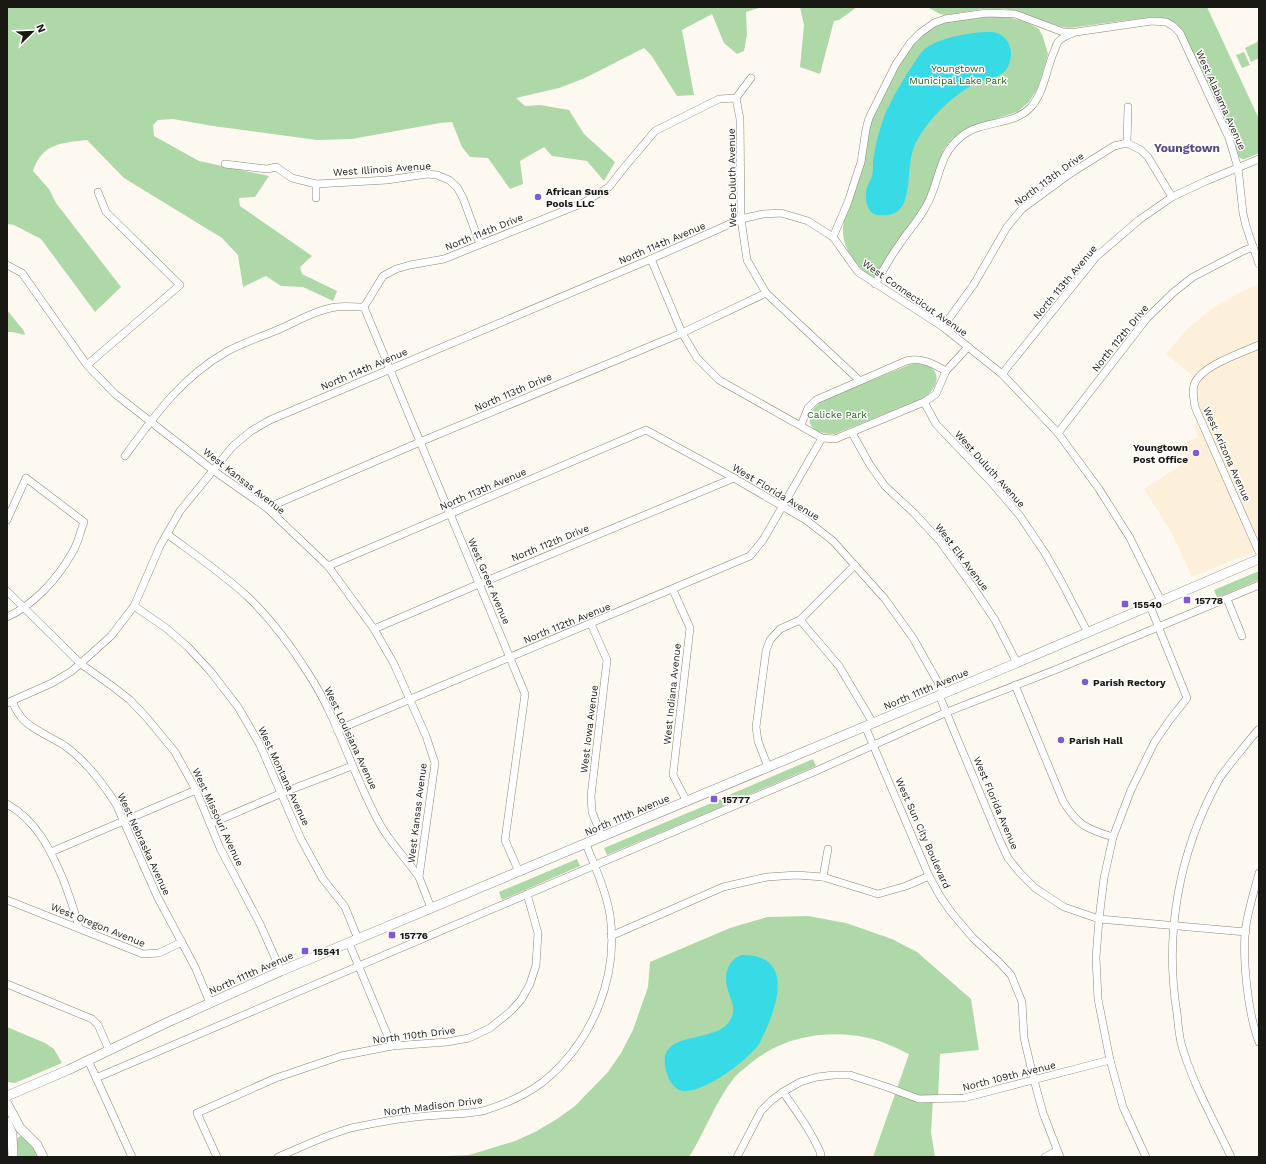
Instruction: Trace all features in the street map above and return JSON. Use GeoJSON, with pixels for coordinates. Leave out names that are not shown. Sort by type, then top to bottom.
{"type":"FeatureCollection","features":[{"type":"Feature","properties":{"kind":"street"},"geometry":{"type":"LineString","coordinates":[[833,237],[848,202],[861,162],[869,118],[896,64],[911,42],[920,33],[934,23],[945,19],[987,13],[1015,14],[1063,32],[1076,32]]}},
{"type":"Feature","properties":{"kind":"street","name":"West Alabama Avenue"},"geometry":{"type":"LineString","coordinates":[[1076,32],[1143,21],[1166,22],[1177,29],[1182,36],[1229,138],[1238,168],[1243,213],[1259,264]]}},
{"type":"Feature","properties":{"kind":"street"},"geometry":{"type":"LineString","coordinates":[[875,284],[898,246],[925,208],[932,195],[942,162],[948,150],[963,135],[980,127],[1018,116],[1026,112],[1039,96],[1058,42],[1065,36],[1076,32]]}},
{"type":"Feature","properties":{"kind":"street"},"geometry":{"type":"LineString","coordinates":[[736,98],[751,78]]}},
{"type":"Feature","properties":{"kind":"street","name":"West Duluth Avenue"},"geometry":{"type":"LineString","coordinates":[[736,98],[740,119],[741,220],[747,260],[766,293],[859,380]]}},
{"type":"Feature","properties":{"kind":"street","name":"North 114th Drive"},"geometry":{"type":"LineString","coordinates":[[364,307],[383,276],[396,269],[410,265],[444,259],[583,203],[609,187],[622,169],[655,131],[719,99],[736,98]]}},
{"type":"Feature","properties":{"kind":"street"},"geometry":{"type":"LineString","coordinates":[[1128,107],[1127,143],[1141,150],[1148,157],[1172,197]]}},
{"type":"Feature","properties":{"kind":"street","name":"North 113th Drive"},"geometry":{"type":"LineString","coordinates":[[943,327],[974,284],[1007,227],[1022,209],[1071,173],[1114,146],[1127,143]]}},
{"type":"Feature","properties":{"kind":"street","name":"North 113th Avenue"},"geometry":{"type":"LineString","coordinates":[[1002,374],[1096,257],[1139,220],[1172,197],[1259,159]]}},
{"type":"Feature","properties":{"kind":"street","name":"West Illinois Avenue"},"geometry":{"type":"LineString","coordinates":[[225,164],[267,170],[276,167],[292,178],[316,184],[387,180],[427,174],[437,175],[449,180],[456,187],[463,198],[480,244]]}},
{"type":"Feature","properties":{"kind":"street"},"geometry":{"type":"LineString","coordinates":[[316,184],[316,198]]}},
{"type":"Feature","properties":{"kind":"street"},"geometry":{"type":"LineString","coordinates":[[87,365],[180,285],[106,212],[98,192]]}},
{"type":"Feature","properties":{"kind":"street","name":"North 114th Avenue"},"geometry":{"type":"LineString","coordinates":[[9,702],[52,683],[81,664],[111,636],[134,606],[157,552],[180,511],[233,446],[261,424],[741,220],[763,214],[782,213],[808,221],[833,237]]}},
{"type":"Feature","properties":{"kind":"street","name":"West Connecticut Avenue"},"geometry":{"type":"LineString","coordinates":[[833,237],[852,266],[862,275],[943,327],[1002,374],[1058,433],[1099,489],[1130,538],[1161,601]]}},
{"type":"Feature","properties":{"kind":"street","name":"North 112th Drive"},"geometry":{"type":"LineString","coordinates":[[1058,433],[1147,318],[1175,291],[1192,277],[1204,270],[1253,247]]}},
{"type":"Feature","properties":{"kind":"street"},"geometry":{"type":"LineString","coordinates":[[651,259],[682,333],[697,358],[720,380],[822,438],[835,439],[924,402],[936,394],[946,371],[968,347]]}},
{"type":"Feature","properties":{"kind":"street","name":"West Kansas Avenue"},"geometry":{"type":"LineString","coordinates":[[7,265],[22,272],[87,365],[115,394],[214,471],[267,508],[328,566],[374,629],[394,664],[426,736],[435,763],[419,877],[432,908]]}},
{"type":"Feature","properties":{"kind":"street","name":"North 113th Drive"},"geometry":{"type":"LineString","coordinates":[[267,508],[420,442],[682,333],[766,293]]}},
{"type":"Feature","properties":{"kind":"street"},"geometry":{"type":"LineString","coordinates":[[125,456],[173,394],[204,366],[228,352],[326,310],[342,307],[364,307]]}},
{"type":"Feature","properties":{"kind":"street","name":"West Greer Avenue"},"geometry":{"type":"LineString","coordinates":[[364,307],[525,694],[505,840],[519,872]]}},
{"type":"Feature","properties":{"kind":"street","name":"West Arizona Avenue"},"geometry":{"type":"LineString","coordinates":[[1259,345],[1208,368],[1201,374],[1194,385],[1193,396],[1195,407],[1259,552]]}},
{"type":"Feature","properties":{"kind":"street"},"geometry":{"type":"LineString","coordinates":[[801,425],[808,408],[816,400],[859,380],[906,361],[915,359],[927,361],[946,371]]}},
{"type":"Feature","properties":{"kind":"street","name":"West Duluth Avenue"},"geometry":{"type":"LineString","coordinates":[[924,402],[936,424],[992,483],[1020,516],[1045,553],[1088,633]]}},
{"type":"Feature","properties":{"kind":"street","name":"North 113th Avenue"},"geometry":{"type":"LineString","coordinates":[[328,566],[646,430]]}},
{"type":"Feature","properties":{"kind":"street","name":"West Florida Avenue"},"geometry":{"type":"LineString","coordinates":[[646,430],[734,478],[806,520],[832,541],[885,599],[913,638],[942,694],[946,712],[1008,858],[1035,888],[1064,907],[1099,919],[1246,932]]}},
{"type":"Feature","properties":{"kind":"street","name":"West Elk Avenue"},"geometry":{"type":"LineString","coordinates":[[852,433],[870,465],[885,486],[914,513],[939,540],[973,587],[995,620],[1017,663]]}},
{"type":"Feature","properties":{"kind":"street","name":"North 112th Avenue"},"geometry":{"type":"LineString","coordinates":[[337,730],[673,590],[750,556],[761,543],[822,438]]}},
{"type":"Feature","properties":{"kind":"street"},"geometry":{"type":"LineString","coordinates":[[7,520],[26,478],[84,522],[73,553],[47,587],[24,607],[7,617]]}},
{"type":"Feature","properties":{"kind":"street","name":"North 112th Drive"},"geometry":{"type":"LineString","coordinates":[[374,629],[734,478]]}},
{"type":"Feature","properties":{"kind":"street","name":"West Louisiana Avenue"},"geometry":{"type":"LineString","coordinates":[[167,534],[204,561],[248,597],[282,635],[324,700],[352,766],[381,827],[419,877]]}},
{"type":"Feature","properties":{"kind":"street","name":"North 111th Avenue"},"geometry":{"type":"LineString","coordinates":[[7,1096],[282,971],[1017,663],[1259,559]]}},
{"type":"Feature","properties":{"kind":"street"},"geometry":{"type":"LineString","coordinates":[[768,767],[758,741],[756,728],[766,651],[770,640],[780,629],[800,620],[855,565]]}},
{"type":"Feature","properties":{"kind":"street"},"geometry":{"type":"LineString","coordinates":[[96,1078],[809,774],[946,712],[1015,686],[1158,628],[1259,585]]}},
{"type":"Feature","properties":{"kind":"street","name":"West Indiana Avenue"},"geometry":{"type":"LineString","coordinates":[[673,590],[690,628],[673,775],[687,802]]}},
{"type":"Feature","properties":{"kind":"street","name":"West Missouri Avenue"},"geometry":{"type":"LineString","coordinates":[[7,591],[81,664],[124,696],[147,718],[175,752],[196,790],[220,848],[260,924],[282,971]]}},
{"type":"Feature","properties":{"kind":"street"},"geometry":{"type":"LineString","coordinates":[[1226,599],[1242,636]]}},
{"type":"Feature","properties":{"kind":"street","name":"West Montana Avenue"},"geometry":{"type":"LineString","coordinates":[[134,606],[154,619],[179,639],[199,658],[225,689],[254,734],[282,793],[301,839],[323,879],[344,907],[358,939]]}},
{"type":"Feature","properties":{"kind":"street"},"geometry":{"type":"LineString","coordinates":[[1146,1157],[1123,1108],[1110,1060],[1098,999],[1096,958],[1104,878],[1113,837],[1131,790],[1154,743],[1187,698],[1150,606]]}},
{"type":"Feature","properties":{"kind":"street","name":"West Sun City Boulevard"},"geometry":{"type":"LineString","coordinates":[[800,620],[839,666],[869,725],[873,745],[929,876],[940,896],[951,912],[973,938],[1011,975],[1022,1002],[1024,1038],[1034,1080],[1043,1113],[1059,1154]]}},
{"type":"Feature","properties":{"kind":"street","name":"West Iowa Avenue"},"geometry":{"type":"LineString","coordinates":[[591,624],[607,660],[591,796],[592,812],[602,837]]}},
{"type":"Feature","properties":{"kind":"street"},"geometry":{"type":"LineString","coordinates":[[1015,686],[1070,813],[1081,824],[1090,830],[1113,837]]}},
{"type":"Feature","properties":{"kind":"street","name":"West Nebraska Avenue"},"geometry":{"type":"LineString","coordinates":[[9,702],[21,718],[65,746],[88,767],[108,792],[158,898],[200,978],[210,1003]]}},
{"type":"Feature","properties":{"kind":"street"},"geometry":{"type":"LineString","coordinates":[[1232,1157],[1193,1076],[1181,1042],[1174,995],[1172,952],[1179,884],[1192,837],[1218,780],[1259,729]]}},
{"type":"Feature","properties":{"kind":"street"},"geometry":{"type":"LineString","coordinates":[[210,824],[282,793],[352,766]]}},
{"type":"Feature","properties":{"kind":"street"},"geometry":{"type":"LineString","coordinates":[[51,852],[196,790]]}},
{"type":"Feature","properties":{"kind":"street"},"geometry":{"type":"LineString","coordinates":[[7,804],[28,820],[40,834],[51,852],[75,910],[79,928]]}},
{"type":"Feature","properties":{"kind":"street","name":"North Madison Drive"},"geometry":{"type":"LineString","coordinates":[[278,1157],[319,1139],[351,1128],[408,1118],[485,1111],[520,1096],[542,1082],[567,1059],[584,1036],[600,1005],[610,964],[610,915],[605,894],[586,844]]}},
{"type":"Feature","properties":{"kind":"street"},"geometry":{"type":"LineString","coordinates":[[823,877],[828,849]]}},
{"type":"Feature","properties":{"kind":"street"},"geometry":{"type":"LineString","coordinates":[[1259,873],[1246,932],[1245,966],[1249,1000],[1259,1042]]}},
{"type":"Feature","properties":{"kind":"street"},"geometry":{"type":"LineString","coordinates":[[611,936],[723,887],[767,877],[823,877],[878,894],[906,886],[929,876]]}},
{"type":"Feature","properties":{"kind":"street","name":"North 110th Drive"},"geometry":{"type":"LineString","coordinates":[[217,1157],[197,1112],[276,1078],[341,1056],[392,1046],[446,1042],[469,1038],[490,1028],[511,1011],[530,984],[536,966],[538,933],[527,894]]}},
{"type":"Feature","properties":{"kind":"street","name":"West Oregon Avenue"},"geometry":{"type":"LineString","coordinates":[[7,900],[143,954],[159,953],[182,942]]}},
{"type":"Feature","properties":{"kind":"street"},"geometry":{"type":"LineString","coordinates":[[349,943],[392,1046]]}},
{"type":"Feature","properties":{"kind":"street"},"geometry":{"type":"LineString","coordinates":[[7,984],[92,1019],[98,1025],[109,1050]]}},
{"type":"Feature","properties":{"kind":"street"},"geometry":{"type":"LineString","coordinates":[[88,1060],[132,1157]]}},
{"type":"Feature","properties":{"kind":"street","name":"North 109th Avenue"},"geometry":{"type":"LineString","coordinates":[[737,1157],[761,1111],[783,1092],[800,1082],[817,1077],[842,1075],[850,1076],[887,1086],[919,1099],[964,1098],[1110,1060]]}},
{"type":"Feature","properties":{"kind":"street"},"geometry":{"type":"LineString","coordinates":[[783,1092],[816,1141],[821,1154],[820,1157]]}},
{"type":"Feature","properties":{"kind":"street"},"geometry":{"type":"LineString","coordinates":[[7,1104],[20,1128],[36,1145],[43,1157]]}},
{"type":"Feature","properties":{"kind":"street"},"geometry":{"type":"LineString","coordinates":[[7,1122],[12,1134],[13,1157]]}},
{"type":"Feature","properties":{"kind":"street"},"geometry":{"type":"LineString","coordinates":[[1045,1157],[1059,1154]]}},
{"type":"Feature","properties":{"kind":"shaded area"},"geometry":{"type":"Polygon","coordinates":[[[1259,284],[1259,550],[1192,577],[1172,533],[1144,489],[1187,461],[1181,445],[1198,437],[1195,428],[1197,421],[1190,400],[1190,389],[1193,376],[1166,354],[1187,329],[1213,308],[1259,284]]]}},
{"type":"Feature","properties":{"kind":"green space"},"geometry":{"type":"Polygon","coordinates":[[[7,7],[762,7],[746,12],[747,35],[744,51],[737,54],[724,43],[712,14],[682,30],[694,95],[677,96],[651,55],[644,48],[585,78],[559,88],[516,98],[525,106],[540,105],[569,110],[584,134],[615,162],[604,181],[587,161],[552,156],[544,147],[520,161],[523,184],[510,189],[488,158],[470,157],[462,147],[452,122],[352,139],[317,140],[173,119],[158,120],[153,125],[154,136],[199,161],[269,176],[255,197],[239,198],[240,206],[312,256],[300,267],[302,274],[337,291],[333,301],[303,287],[281,286],[266,276],[243,287],[238,255],[222,238],[124,178],[87,140],[69,142],[54,146],[42,155],[33,171],[49,189],[56,203],[121,287],[95,312],[41,239],[14,225],[7,224],[7,7]]]}},
{"type":"Feature","properties":{"kind":"green space"},"geometry":{"type":"Polygon","coordinates":[[[800,7],[857,7],[839,20],[834,21],[820,74],[800,67],[804,25],[800,7]]]}},
{"type":"Feature","properties":{"kind":"green space"},"geometry":{"type":"Polygon","coordinates":[[[927,7],[1207,7],[1259,119],[1259,153],[1245,159],[1239,157],[1219,108],[1184,33],[1170,21],[1152,17],[1069,28],[1006,9],[984,9],[945,15],[927,7]]]}},
{"type":"Feature","properties":{"kind":"green space","name":"Youngtown Municipal Lake Park"},"geometry":{"type":"Polygon","coordinates":[[[989,16],[1006,16],[1030,24],[1039,29],[1048,54],[1038,88],[1029,102],[1017,112],[970,127],[952,139],[944,149],[929,193],[920,211],[896,242],[877,275],[870,277],[860,268],[848,251],[845,245],[843,231],[845,216],[862,171],[868,134],[877,106],[905,55],[927,31],[944,23],[989,16]]]}},
{"type":"Feature","properties":{"kind":"green space"},"geometry":{"type":"Polygon","coordinates":[[[1259,41],[1259,58],[1251,62],[1245,48],[1259,41]]]}},
{"type":"Feature","properties":{"kind":"green space"},"geometry":{"type":"Polygon","coordinates":[[[1244,52],[1250,65],[1242,68],[1236,55],[1244,52]]]}},
{"type":"Feature","properties":{"kind":"green space"},"geometry":{"type":"Polygon","coordinates":[[[7,310],[24,331],[25,335],[7,332],[7,310]]]}},
{"type":"Feature","properties":{"kind":"green space","name":"Calicke Park"},"geometry":{"type":"Polygon","coordinates":[[[915,363],[924,364],[930,367],[936,376],[934,387],[924,398],[835,434],[818,432],[810,424],[811,413],[823,400],[915,363]]]}},
{"type":"Feature","properties":{"kind":"green space"},"geometry":{"type":"Polygon","coordinates":[[[1259,571],[1259,580],[1217,598],[1214,590],[1259,571]]]}},
{"type":"Feature","properties":{"kind":"green space"},"geometry":{"type":"Polygon","coordinates":[[[813,759],[816,766],[732,802],[729,795],[813,759]]]}},
{"type":"Feature","properties":{"kind":"green space"},"geometry":{"type":"Polygon","coordinates":[[[721,799],[724,806],[607,855],[604,848],[721,799]]]}},
{"type":"Feature","properties":{"kind":"green space"},"geometry":{"type":"Polygon","coordinates":[[[577,859],[580,866],[502,900],[499,892],[577,859]]]}},
{"type":"Feature","properties":{"kind":"green space"},"geometry":{"type":"Polygon","coordinates":[[[808,916],[846,923],[892,939],[917,952],[971,999],[979,1050],[940,1054],[938,1099],[933,1099],[931,1132],[935,1157],[873,1157],[909,1054],[870,1038],[854,1035],[834,1034],[803,1038],[773,1048],[739,1073],[721,1097],[689,1157],[426,1157],[469,1155],[515,1141],[535,1132],[575,1106],[608,1072],[621,1053],[633,1030],[648,987],[650,962],[730,928],[767,917],[808,916]]]}},
{"type":"Feature","properties":{"kind":"green space"},"geometry":{"type":"Polygon","coordinates":[[[7,1027],[45,1043],[54,1049],[62,1063],[15,1083],[7,1082],[7,1027]]]}},
{"type":"Feature","properties":{"kind":"green space"},"geometry":{"type":"Polygon","coordinates":[[[20,1136],[29,1141],[39,1157],[16,1157],[16,1140],[20,1136]]]}},
{"type":"Feature","properties":{"kind":"water"},"geometry":{"type":"Polygon","coordinates":[[[993,32],[1004,37],[1010,47],[1011,59],[1006,70],[999,75],[973,85],[957,95],[936,115],[924,129],[914,147],[905,201],[896,212],[888,215],[875,214],[868,207],[866,191],[872,176],[877,140],[885,114],[891,101],[917,59],[926,48],[940,41],[968,34],[993,32]]]}},
{"type":"Feature","properties":{"kind":"water"},"geometry":{"type":"Polygon","coordinates":[[[742,955],[757,957],[768,962],[774,970],[777,980],[777,991],[772,1016],[762,1038],[759,1044],[745,1059],[724,1075],[702,1087],[692,1090],[683,1091],[677,1089],[667,1074],[665,1060],[668,1050],[676,1043],[686,1039],[721,1029],[729,1022],[732,1017],[733,1008],[727,987],[726,977],[730,963],[742,955]]]}},
{"type":"Feature","properties":{"kind":"place","name":"African Suns Pools LLC"},"geometry":{"type":"Point","coordinates":[538,197]}},
{"type":"Feature","properties":{"kind":"place","name":"Youngtown Post Office"},"geometry":{"type":"Point","coordinates":[1196,453]}},
{"type":"Feature","properties":{"kind":"place","name":"15778"},"geometry":{"type":"Point","coordinates":[1187,600]}},
{"type":"Feature","properties":{"kind":"place","name":"15540"},"geometry":{"type":"Point","coordinates":[1125,604]}},
{"type":"Feature","properties":{"kind":"place","name":"Parish Rectory"},"geometry":{"type":"Point","coordinates":[1085,682]}},
{"type":"Feature","properties":{"kind":"place","name":"Parish Hall"},"geometry":{"type":"Point","coordinates":[1061,740]}},
{"type":"Feature","properties":{"kind":"place","name":"15777"},"geometry":{"type":"Point","coordinates":[714,799]}},
{"type":"Feature","properties":{"kind":"place","name":"15776"},"geometry":{"type":"Point","coordinates":[392,935]}},
{"type":"Feature","properties":{"kind":"place","name":"15541"},"geometry":{"type":"Point","coordinates":[305,951]}},
{"type":"Feature","properties":{"kind":"district","name":"Youngtown"},"geometry":{"type":"Point","coordinates":[1187,148]}}]}
